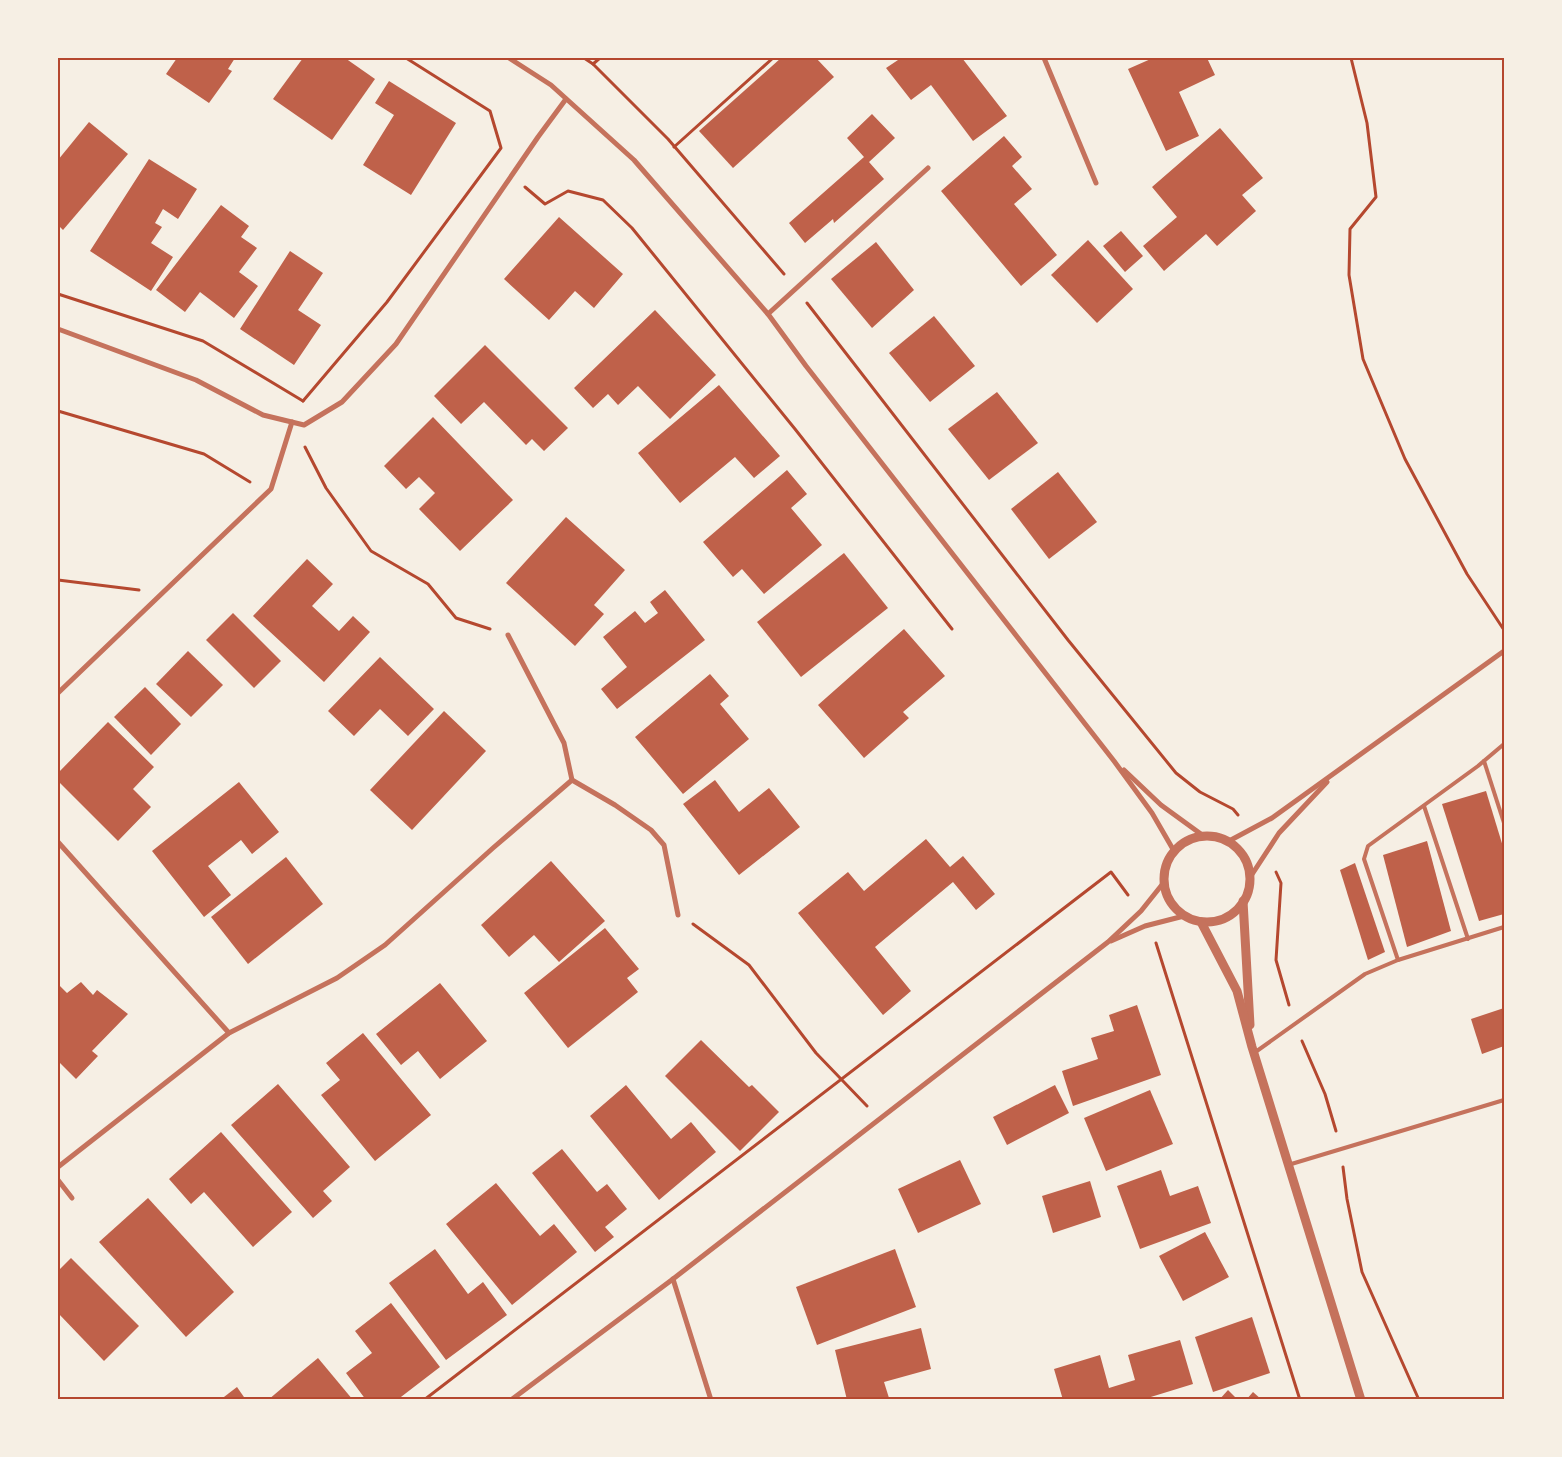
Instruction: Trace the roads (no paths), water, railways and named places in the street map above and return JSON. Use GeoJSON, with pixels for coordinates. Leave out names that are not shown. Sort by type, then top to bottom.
{"type":"FeatureCollection","features":[{"type":"Feature","properties":{"kind":"street"},"geometry":{"type":"LineString","coordinates":[[509,58],[551,85],[634,160],[768,314],[806,366],[1114,761],[1152,813],[1174,851]]}},
{"type":"Feature","properties":{"kind":"street"},"geometry":{"type":"LineString","coordinates":[[1044,58],[1096,183]]}},
{"type":"Feature","properties":{"kind":"street"},"geometry":{"type":"LineString","coordinates":[[58,329],[196,380],[263,415],[304,425],[342,402],[396,344],[566,99]]}},
{"type":"Feature","properties":{"kind":"street"},"geometry":{"type":"LineString","coordinates":[[768,314],[928,168]]}},
{"type":"Feature","properties":{"kind":"street"},"geometry":{"type":"LineString","coordinates":[[58,693],[271,489],[292,422]]}},
{"type":"Feature","properties":{"kind":"street"},"geometry":{"type":"LineString","coordinates":[[508,635],[564,743],[572,780],[615,805],[651,830],[664,845],[678,915]]}},
{"type":"Feature","properties":{"kind":"street"},"geometry":{"type":"LineString","coordinates":[[1229,841],[1272,818],[1504,651]]}},
{"type":"Feature","properties":{"kind":"street"},"geometry":{"type":"LineString","coordinates":[[1114,761],[1161,805],[1206,837]]}},
{"type":"Feature","properties":{"kind":"street"},"geometry":{"type":"LineString","coordinates":[[1249,879],[1279,833],[1336,772]]}},
{"type":"Feature","properties":{"kind":"street"},"geometry":{"type":"LineString","coordinates":[[58,1167],[229,1033],[337,978],[385,946],[572,780]]}},
{"type":"Feature","properties":{"kind":"street"},"geometry":{"type":"LineString","coordinates":[[1217,836],[1229,841],[1238,848],[1248,863],[1250,888],[1237,910],[1220,920],[1201,922],[1184,916],[1172,903],[1166,890],[1164,871],[1174,851],[1196,837],[1206,837],[1217,836]]}},
{"type":"Feature","properties":{"kind":"street"},"geometry":{"type":"LineString","coordinates":[[58,842],[229,1033]]}},
{"type":"Feature","properties":{"kind":"street"},"geometry":{"type":"LineString","coordinates":[[511,1400],[672,1280],[1108,942],[1140,911],[1165,881]]}},
{"type":"Feature","properties":{"kind":"street"},"geometry":{"type":"LineString","coordinates":[[1243,900],[1253,1050]]}},
{"type":"Feature","properties":{"kind":"street"},"geometry":{"type":"LineString","coordinates":[[1108,942],[1150,924],[1184,916]]}},
{"type":"Feature","properties":{"kind":"street"},"geometry":{"type":"LineString","coordinates":[[1201,922],[1237,991],[1253,1050],[1361,1400]]}},
{"type":"Feature","properties":{"kind":"street"},"geometry":{"type":"LineString","coordinates":[[58,1180],[72,1198]]}},
{"type":"Feature","properties":{"kind":"street"},"geometry":{"type":"LineString","coordinates":[[672,1280],[711,1400]]}},
{"type":"Feature","properties":{"kind":"lane"},"geometry":{"type":"LineString","coordinates":[[1398,960],[1364,859],[1368,846],[1484,761],[1504,744]]}},
{"type":"Feature","properties":{"kind":"lane"},"geometry":{"type":"LineString","coordinates":[[1484,761],[1504,823]]}},
{"type":"Feature","properties":{"kind":"lane"},"geometry":{"type":"LineString","coordinates":[[1424,806],[1468,939]]}},
{"type":"Feature","properties":{"kind":"lane"},"geometry":{"type":"LineString","coordinates":[[1253,1050],[1365,974],[1398,960],[1504,927]]}},
{"type":"Feature","properties":{"kind":"lane"},"geometry":{"type":"LineString","coordinates":[[1288,1165],[1504,1100]]}}]}
